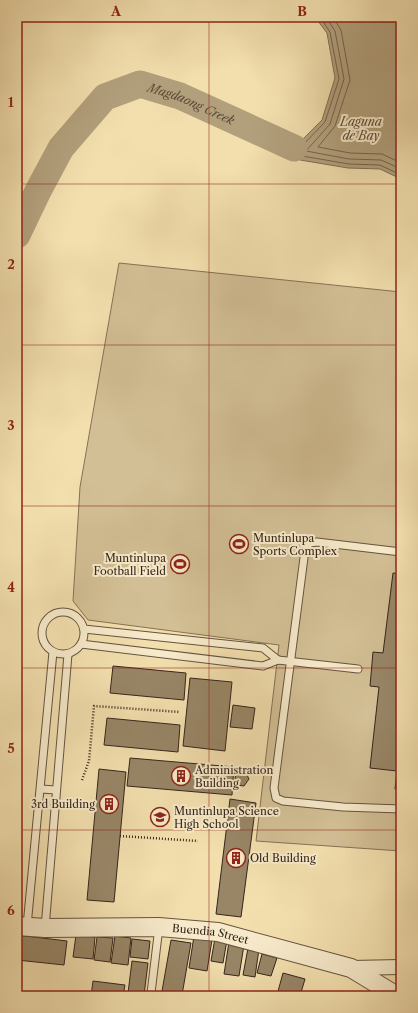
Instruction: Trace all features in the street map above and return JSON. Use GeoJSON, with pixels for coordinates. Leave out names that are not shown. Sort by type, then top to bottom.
{"type":"FeatureCollection","features":[{"type":"Feature","properties":{"kind":"street","name":"Buendia Street"},"geometry":{"type":"LineString","coordinates":[[30,927],[159,927],[218,932],[351,968],[401,967]]}},
{"type":"Feature","properties":{"kind":"street"},"geometry":{"type":"LineString","coordinates":[[351,968],[397,996]]}},
{"type":"Feature","properties":{"kind":"lane"},"geometry":{"type":"LineString","coordinates":[[401,552],[317,542],[310,543],[305,550],[274,788],[276,798],[283,802],[343,807],[401,809]]}},
{"type":"Feature","properties":{"kind":"lane"},"geometry":{"type":"LineString","coordinates":[[57,612],[71,613],[77,617],[84,629],[81,644],[68,654],[53,652],[47,647],[42,634],[43,627],[51,615],[57,612]]}},
{"type":"Feature","properties":{"kind":"lane"},"geometry":{"type":"LineString","coordinates":[[84,629],[263,648],[278,660]]}},
{"type":"Feature","properties":{"kind":"lane"},"geometry":{"type":"LineString","coordinates":[[81,644],[263,666],[278,660],[358,669]]}},
{"type":"Feature","properties":{"kind":"lane"},"geometry":{"type":"LineString","coordinates":[[30,927],[53,652]]}},
{"type":"Feature","properties":{"kind":"lane"},"geometry":{"type":"LineString","coordinates":[[30,927],[56,790],[59,741],[68,654]]}},
{"type":"Feature","properties":{"kind":"lane"},"geometry":{"type":"LineString","coordinates":[[46,737],[59,741]]}},
{"type":"Feature","properties":{"kind":"lane"},"geometry":{"type":"LineString","coordinates":[[41,789],[56,790]]}},
{"type":"Feature","properties":{"kind":"lane"},"geometry":{"type":"LineString","coordinates":[[151,993],[159,927]]}},
{"type":"Feature","properties":{"kind":"path"},"geometry":{"type":"LineString","coordinates":[[82,780],[89,760],[94,706],[180,712]]}},
{"type":"Feature","properties":{"kind":"path"},"geometry":{"type":"LineString","coordinates":[[120,836],[198,841]]}},
{"type":"Feature","properties":{"kind":"shaded area","name":"Muntinlupa Sports Complex"},"geometry":{"type":"Polygon","coordinates":[[[119,263],[401,292],[401,851],[256,841],[279,645],[88,620],[73,601],[80,487],[119,263]]]}},
{"type":"Feature","properties":{"kind":"water","name":"Laguna de Bay"},"geometry":{"type":"Polygon","coordinates":[[[315,17],[401,17],[401,179],[380,169],[348,168],[300,160],[294,154],[294,148],[322,120],[335,78],[327,33],[315,17]]]}},
{"type":"Feature","properties":{"kind":"building"},"geometry":{"type":"Polygon","coordinates":[[[393,573],[401,574],[401,790],[395,789],[397,771],[370,768],[379,687],[370,686],[373,652],[383,653],[393,573]]]}},
{"type":"Feature","properties":{"kind":"building"},"geometry":{"type":"Polygon","coordinates":[[[113,666],[186,673],[184,700],[110,693],[113,666]]]}},
{"type":"Feature","properties":{"kind":"building"},"geometry":{"type":"Polygon","coordinates":[[[190,678],[232,682],[225,751],[183,746],[190,678]]]}},
{"type":"Feature","properties":{"kind":"building"},"geometry":{"type":"Polygon","coordinates":[[[233,705],[255,708],[252,729],[230,727],[233,705]]]}},
{"type":"Feature","properties":{"kind":"building"},"geometry":{"type":"Polygon","coordinates":[[[107,718],[180,725],[178,752],[104,745],[107,718]]]}},
{"type":"Feature","properties":{"kind":"building","name":"Administration Building"},"geometry":{"type":"Polygon","coordinates":[[[130,758],[234,767],[232,795],[127,786],[130,758]]]}},
{"type":"Feature","properties":{"kind":"building","name":"3rd Building"},"geometry":{"type":"Polygon","coordinates":[[[99,769],[126,772],[114,902],[87,900],[99,769]]]}},
{"type":"Feature","properties":{"kind":"building"},"geometry":{"type":"Polygon","coordinates":[[[239,772],[246,773],[249,779],[244,786],[236,785],[235,777],[239,772]]]}},
{"type":"Feature","properties":{"kind":"building","name":"Old Building"},"geometry":{"type":"Polygon","coordinates":[[[230,799],[256,803],[241,917],[216,914],[230,799]]]}},
{"type":"Feature","properties":{"kind":"building"},"geometry":{"type":"Polygon","coordinates":[[[17,935],[67,941],[64,965],[17,960],[17,935]]]}},
{"type":"Feature","properties":{"kind":"building"},"geometry":{"type":"Polygon","coordinates":[[[76,935],[95,937],[93,959],[73,957],[76,935]]]}},
{"type":"Feature","properties":{"kind":"building"},"geometry":{"type":"Polygon","coordinates":[[[115,936],[131,938],[128,965],[111,963],[115,936]]]}},
{"type":"Feature","properties":{"kind":"building"},"geometry":{"type":"Polygon","coordinates":[[[194,936],[212,940],[207,971],[189,968],[194,936]]]}},
{"type":"Feature","properties":{"kind":"building"},"geometry":{"type":"Polygon","coordinates":[[[97,937],[113,938],[110,962],[94,960],[97,937]]]}},
{"type":"Feature","properties":{"kind":"building"},"geometry":{"type":"Polygon","coordinates":[[[215,938],[227,940],[223,963],[211,961],[215,938]]]}},
{"type":"Feature","properties":{"kind":"building"},"geometry":{"type":"Polygon","coordinates":[[[132,939],[150,941],[148,959],[130,957],[132,939]]]}},
{"type":"Feature","properties":{"kind":"building"},"geometry":{"type":"Polygon","coordinates":[[[171,940],[191,943],[182,995],[162,991],[171,940]]]}},
{"type":"Feature","properties":{"kind":"building"},"geometry":{"type":"Polygon","coordinates":[[[229,942],[244,945],[239,976],[224,974],[229,942]]]}},
{"type":"Feature","properties":{"kind":"building"},"geometry":{"type":"Polygon","coordinates":[[[248,948],[259,949],[255,977],[243,975],[248,948]]]}},
{"type":"Feature","properties":{"kind":"building"},"geometry":{"type":"Polygon","coordinates":[[[262,954],[277,958],[271,976],[257,973],[262,954]]]}},
{"type":"Feature","properties":{"kind":"building"},"geometry":{"type":"Polygon","coordinates":[[[132,961],[148,963],[144,995],[128,993],[132,961]]]}},
{"type":"Feature","properties":{"kind":"building"},"geometry":{"type":"Polygon","coordinates":[[[283,973],[305,979],[300,996],[277,995],[283,973]]]}},
{"type":"Feature","properties":{"kind":"building"},"geometry":{"type":"Polygon","coordinates":[[[93,981],[125,985],[123,996],[91,996],[93,981]]]}},
{"type":"Feature","properties":{"kind":"waterway","name":"Magdaong Creek"},"geometry":{"type":"LineString","coordinates":[[17,235],[61,148],[105,97],[140,84],[180,96],[294,148]]}},
{"type":"Feature","properties":{"kind":"place","name":"Muntinlupa Sports Complex"},"geometry":{"type":"Point","coordinates":[239,544]}},
{"type":"Feature","properties":{"kind":"place","name":"Muntinlupa Football Field"},"geometry":{"type":"Point","coordinates":[180,564]}},
{"type":"Feature","properties":{"kind":"place","name":"Administration Building"},"geometry":{"type":"Point","coordinates":[181,776]}},
{"type":"Feature","properties":{"kind":"place","name":"3rd Building"},"geometry":{"type":"Point","coordinates":[109,804]}},
{"type":"Feature","properties":{"kind":"place","name":"Muntinlupa Science High School"},"geometry":{"type":"Point","coordinates":[160,817]}},
{"type":"Feature","properties":{"kind":"place","name":"Old Building"},"geometry":{"type":"Point","coordinates":[236,858]}}]}
